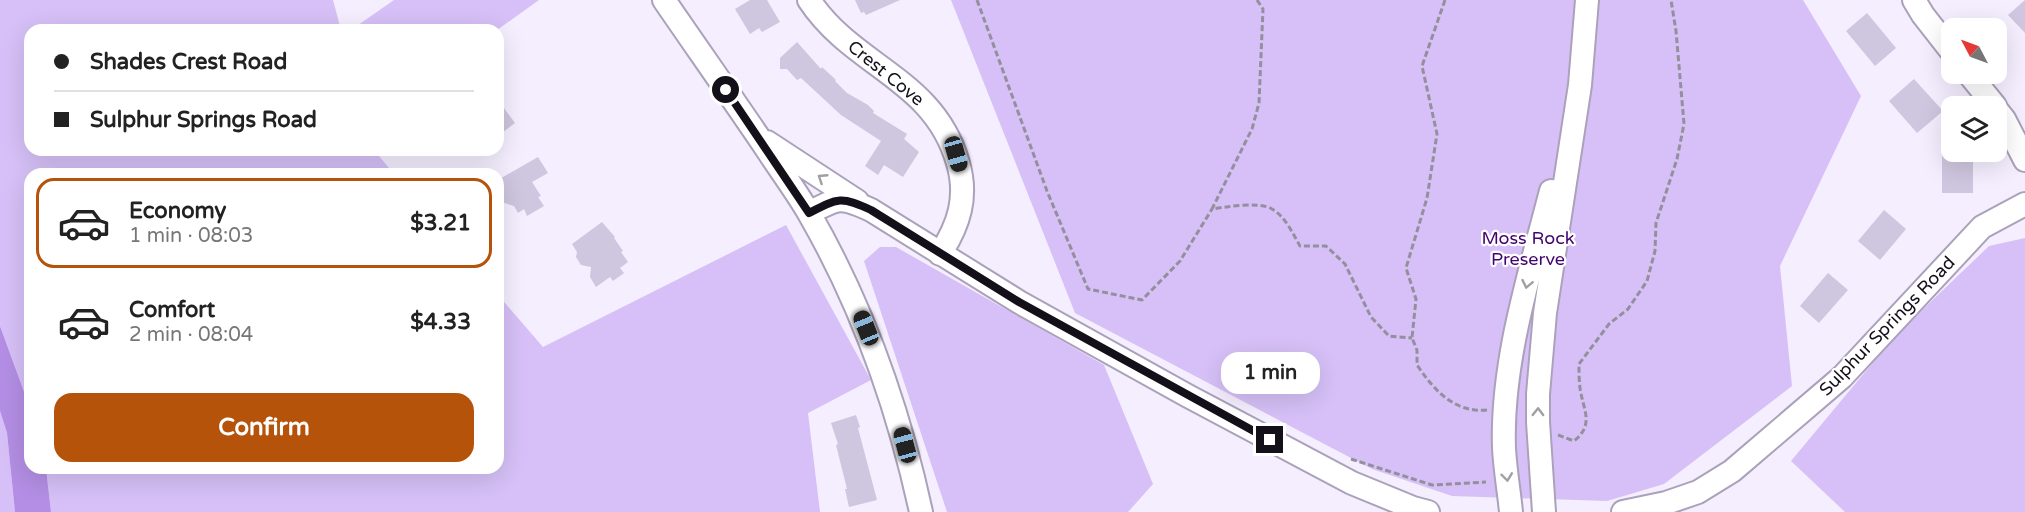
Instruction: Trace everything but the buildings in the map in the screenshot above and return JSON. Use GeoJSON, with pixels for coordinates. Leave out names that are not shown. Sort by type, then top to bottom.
{"type":"FeatureCollection","features":[{"type":"Feature","properties":{"kind":"street"},"geometry":{"type":"LineString","coordinates":[[664,0],[809,213],[850,292],[878,359],[893,403],[921,512]]}},
{"type":"Feature","properties":{"kind":"street","name":"Crest Cove"},"geometry":{"type":"LineString","coordinates":[[809,0],[841,37],[920,98],[933,112],[948,135],[960,171],[963,192],[958,223],[940,254]]}},
{"type":"Feature","properties":{"kind":"street"},"geometry":{"type":"LineString","coordinates":[[1544,512],[1538,394],[1545,313],[1580,85],[1587,0]]}},
{"type":"Feature","properties":{"kind":"street"},"geometry":{"type":"LineString","coordinates":[[1914,0],[1941,38]]}},
{"type":"Feature","properties":{"kind":"street"},"geometry":{"type":"LineString","coordinates":[[1977,84],[1986,96]]}},
{"type":"Feature","properties":{"kind":"street"},"geometry":{"type":"LineString","coordinates":[[1511,512],[1504,448],[1513,351],[1532,264],[1580,85]]}},
{"type":"Feature","properties":{"kind":"street"},"geometry":{"type":"LineString","coordinates":[[2007,125],[2025,160]]}},
{"type":"Feature","properties":{"kind":"street"},"geometry":{"type":"LineString","coordinates":[[758,136],[940,254],[1019,302],[1188,396],[1352,483],[1428,512]]}},
{"type":"Feature","properties":{"kind":"street"},"geometry":{"type":"LineString","coordinates":[[809,213],[831,201],[849,199],[871,210]]}},
{"type":"Feature","properties":{"kind":"street","name":"Sulphur Springs Road"},"geometry":{"type":"LineString","coordinates":[[1623,512],[1666,503],[1698,492],[1732,471],[1842,377],[1982,227],[2025,204]]}},
{"type":"Feature","properties":{"kind":"path"},"geometry":{"type":"LineString","coordinates":[[977,0],[1047,191],[1088,289],[1142,300],[1180,261],[1212,209],[1252,129],[1258,103],[1263,9],[1257,0]]}},
{"type":"Feature","properties":{"kind":"path"},"geometry":{"type":"LineString","coordinates":[[1445,0],[1422,66],[1437,134],[1427,198],[1406,268],[1416,299],[1412,338],[1417,350],[1417,365],[1440,395],[1455,405],[1481,410],[1506,409]]}},
{"type":"Feature","properties":{"kind":"path"},"geometry":{"type":"LineString","coordinates":[[1538,422],[1574,441],[1582,434],[1587,416],[1580,389],[1578,364],[1609,324],[1628,309],[1647,280],[1655,251],[1656,223],[1677,159],[1684,124],[1671,0]]}},
{"type":"Feature","properties":{"kind":"path"},"geometry":{"type":"LineString","coordinates":[[1212,209],[1241,205],[1271,208],[1286,222],[1300,246],[1326,246],[1345,264],[1371,316],[1389,336],[1412,338]]}},
{"type":"Feature","properties":{"kind":"path"},"geometry":{"type":"LineString","coordinates":[[1343,456],[1432,485],[1486,482]]}},
{"type":"Feature","properties":{"kind":"green space"},"geometry":{"type":"Polygon","coordinates":[[[0,0],[333,0],[339,24],[24,24],[24,156],[379,156],[389,168],[24,168],[24,392],[0,326],[0,0]]]}},
{"type":"Feature","properties":{"kind":"green space"},"geometry":{"type":"Polygon","coordinates":[[[394,0],[539,0],[504,25],[360,24],[394,0]]]}},
{"type":"Feature","properties":{"kind":"green space","name":"Moss Rock Preserve"},"geometry":{"type":"Polygon","coordinates":[[[951,0],[1803,0],[1861,96],[1780,266],[1792,386],[1664,484],[1607,501],[1452,496],[1372,469],[1075,313],[951,0]]]}},
{"type":"Feature","properties":{"kind":"green space"},"geometry":{"type":"Polygon","coordinates":[[[786,225],[871,380],[808,413],[820,512],[51,512],[47,474],[504,474],[504,302],[543,347],[786,225]]]}},
{"type":"Feature","properties":{"kind":"green space"},"geometry":{"type":"Polygon","coordinates":[[[2025,238],[2025,512],[1845,512],[1791,461],[1895,336],[1989,246],[2025,238]]]}},
{"type":"Feature","properties":{"kind":"green space"},"geometry":{"type":"Polygon","coordinates":[[[880,247],[896,247],[1104,365],[1153,484],[1128,512],[947,512],[864,261],[880,247]]]}},
{"type":"Feature","properties":{"kind":"green space"},"geometry":{"type":"Polygon","coordinates":[[[0,411],[7,433],[15,512],[0,512],[0,411]]]}},
{"type":"Feature","properties":{"kind":"shaded area"},"geometry":{"type":"Polygon","coordinates":[[[0,326],[24,392],[24,474],[47,474],[51,512],[15,512],[7,433],[0,411],[0,326]]]}},
{"type":"Feature","properties":{"kind":"route"},"geometry":{"type":"LineString","coordinates":[[726,90],[809,213],[831,201],[849,199],[871,210],[1019,302],[1270,440]]}}]}
